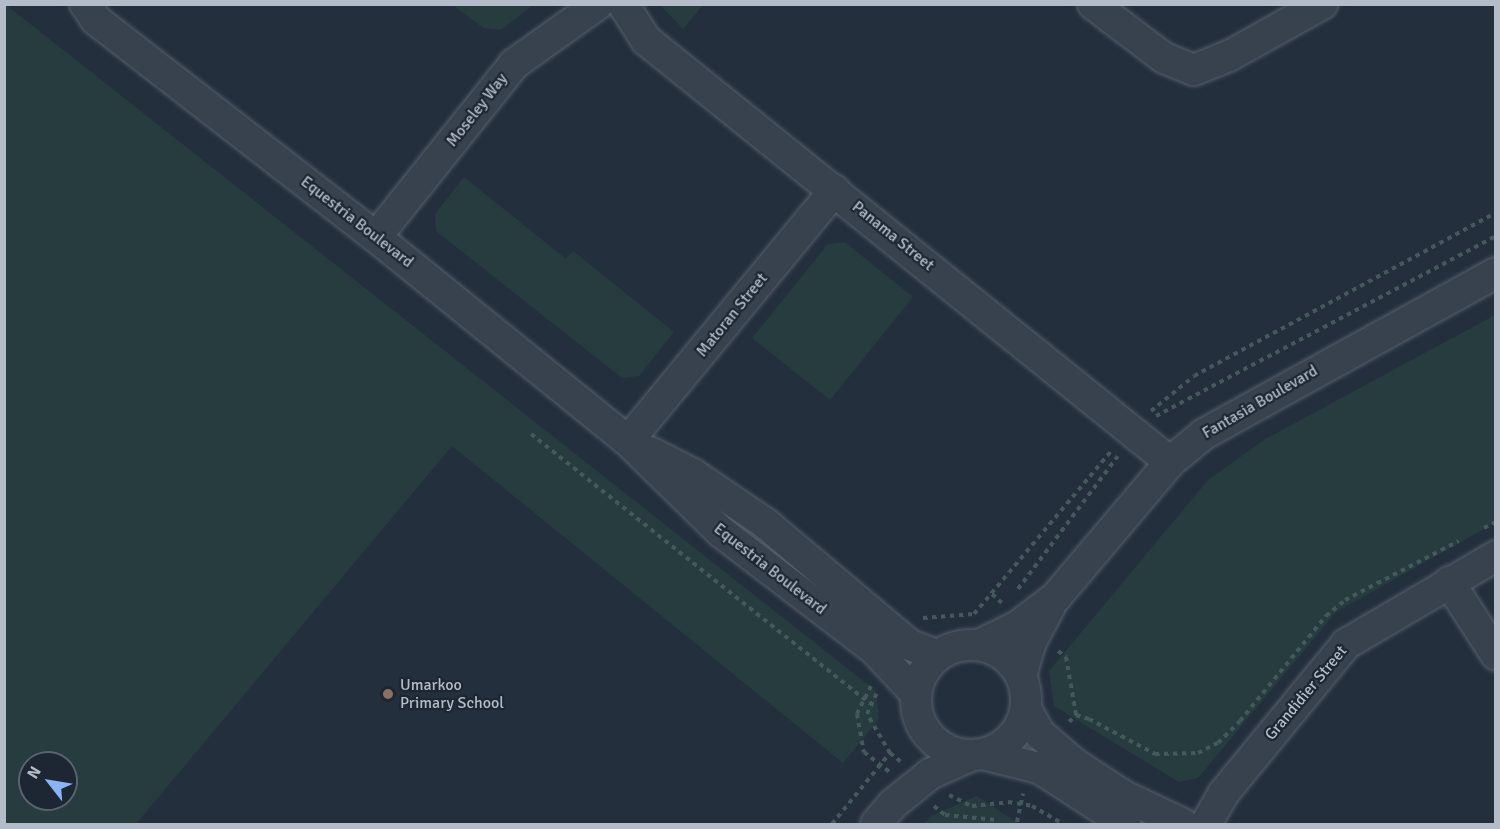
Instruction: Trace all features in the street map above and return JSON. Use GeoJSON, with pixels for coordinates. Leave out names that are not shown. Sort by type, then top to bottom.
{"type":"FeatureCollection","features":[{"type":"Feature","properties":{"kind":"street","name":"Moseley Way"},"geometry":{"type":"LineString","coordinates":[[376,237],[514,64],[598,4]]}},
{"type":"Feature","properties":{"kind":"street","name":"Panama Street"},"geometry":{"type":"LineString","coordinates":[[623,4],[646,40],[1170,462]]}},
{"type":"Feature","properties":{"kind":"street"},"geometry":{"type":"LineString","coordinates":[[1094,4],[1164,58],[1194,70],[1229,56],[1322,4]]}},
{"type":"Feature","properties":{"kind":"street","name":"Equestria Boulevard"},"geometry":{"type":"LineString","coordinates":[[97,10],[628,441],[721,532],[874,649],[915,693]]}},
{"type":"Feature","properties":{"kind":"street","name":"Matoran Street"},"geometry":{"type":"LineString","coordinates":[[628,441],[835,190]]}},
{"type":"Feature","properties":{"kind":"street","name":"Fantasia Boulevard"},"geometry":{"type":"LineString","coordinates":[[979,645],[1018,626],[1056,597],[1170,462],[1204,434],[1257,402],[1496,273]]}},
{"type":"Feature","properties":{"kind":"street","name":"Equestria Boulevard"},"geometry":{"type":"LineString","coordinates":[[628,441],[693,474],[765,523],[910,645],[938,656]]}},
{"type":"Feature","properties":{"kind":"street","name":"Grandidier Street"},"geometry":{"type":"LineString","coordinates":[[1206,825],[1223,794],[1346,645],[1496,556]]}},
{"type":"Feature","properties":{"kind":"street"},"geometry":{"type":"LineString","coordinates":[[1449,582],[1496,655]]}},
{"type":"Feature","properties":{"kind":"street"},"geometry":{"type":"LineString","coordinates":[[1056,597],[1030,642],[1021,676],[1026,709],[1040,734],[1046,757],[1126,825]]}},
{"type":"Feature","properties":{"kind":"street"},"geometry":{"type":"LineString","coordinates":[[885,814],[923,729],[915,693],[921,675],[938,656],[962,646],[979,645],[1004,656],[1021,676]]}},
{"type":"Feature","properties":{"kind":"street"},"geometry":{"type":"LineString","coordinates":[[908,766],[976,755],[1005,744],[1018,730],[1026,709]]}},
{"type":"Feature","properties":{"kind":"street"},"geometry":{"type":"LineString","coordinates":[[923,729],[951,753],[1046,757],[1183,825]]}},
{"type":"Feature","properties":{"kind":"path"},"geometry":{"type":"LineString","coordinates":[[1014,598],[1135,434],[1160,413],[1496,236]]}},
{"type":"Feature","properties":{"kind":"path"},"geometry":{"type":"LineString","coordinates":[[531,434],[870,704]]}},
{"type":"Feature","properties":{"kind":"path"},"geometry":{"type":"LineString","coordinates":[[1475,533],[1496,522]]}},
{"type":"Feature","properties":{"kind":"path"},"geometry":{"type":"LineString","coordinates":[[1017,822],[1020,804],[1046,757],[1076,715],[1155,754],[1197,753],[1218,743],[1240,721],[1326,616],[1345,600],[1465,538]]}},
{"type":"Feature","properties":{"kind":"path"},"geometry":{"type":"LineString","coordinates":[[893,669],[870,704],[867,714],[908,766],[972,806],[1020,804],[1063,825]]}},
{"type":"Feature","properties":{"kind":"path"},"geometry":{"type":"LineString","coordinates":[[832,825],[908,766]]}},
{"type":"Feature","properties":{"kind":"green space"},"geometry":{"type":"Polygon","coordinates":[[[5,4],[876,691],[879,719],[843,763],[452,446],[136,824],[5,824],[5,4]]]}},
{"type":"Feature","properties":{"kind":"green space"},"geometry":{"type":"Polygon","coordinates":[[[453,5],[533,5],[501,30],[483,28],[453,5]]]}},
{"type":"Feature","properties":{"kind":"green space"},"geometry":{"type":"Polygon","coordinates":[[[660,5],[703,5],[683,29],[660,5]]]}},
{"type":"Feature","properties":{"kind":"green space"},"geometry":{"type":"Polygon","coordinates":[[[464,177],[566,259],[573,251],[674,332],[639,376],[622,378],[436,231],[435,214],[464,177]]]}},
{"type":"Feature","properties":{"kind":"green space"},"geometry":{"type":"Polygon","coordinates":[[[845,242],[913,297],[830,400],[752,338],[828,244],[845,242]]]}},
{"type":"Feature","properties":{"kind":"green space"},"geometry":{"type":"Polygon","coordinates":[[[1495,315],[1495,523],[1336,612],[1198,778],[1179,782],[1054,706],[1049,671],[1208,480],[1267,438],[1495,315]]]}},
{"type":"Feature","properties":{"kind":"green space"},"geometry":{"type":"Polygon","coordinates":[[[977,796],[1019,824],[924,824],[931,816],[977,796]]]}},
{"type":"Feature","properties":{"kind":"place","name":"Umarkoo Primary School"},"geometry":{"type":"Point","coordinates":[388,694]}}]}
